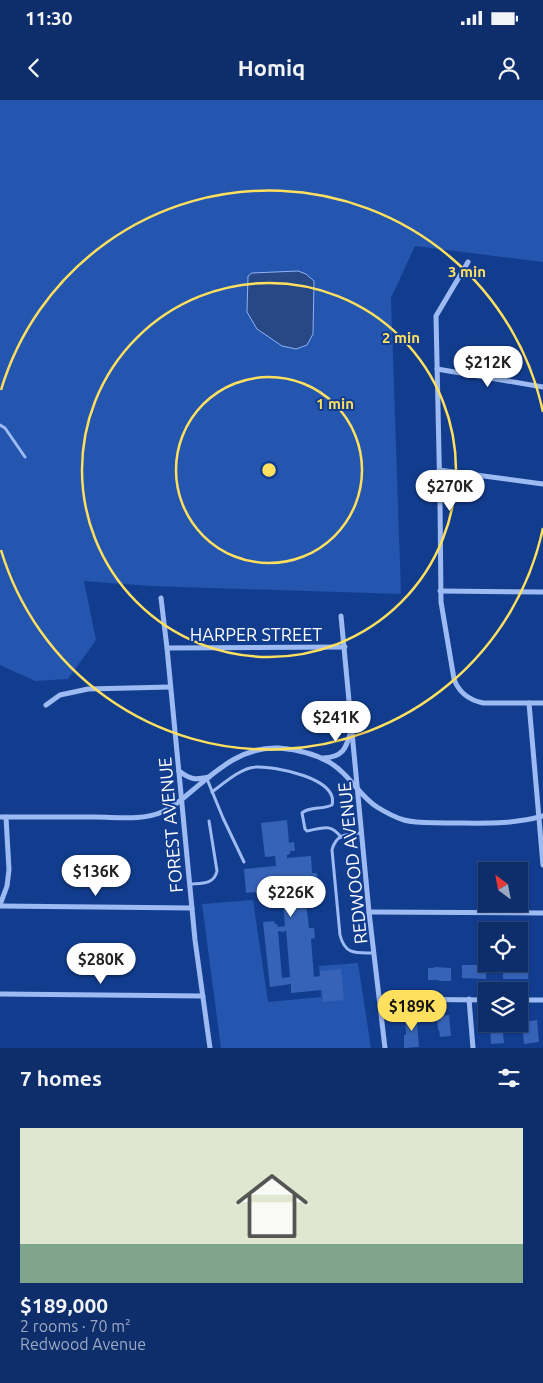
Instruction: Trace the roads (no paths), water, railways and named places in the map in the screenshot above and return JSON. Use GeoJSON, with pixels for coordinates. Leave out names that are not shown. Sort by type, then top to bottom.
{"type":"FeatureCollection","features":[{"type":"Feature","properties":{"kind":"street"},"geometry":{"type":"LineString","coordinates":[[468,262],[436,316],[440,470],[440,591],[454,679],[462,694],[474,701],[483,703],[543,703]]}},
{"type":"Feature","properties":{"kind":"street"},"geometry":{"type":"LineString","coordinates":[[437,370],[543,387]]}},
{"type":"Feature","properties":{"kind":"street"},"geometry":{"type":"LineString","coordinates":[[440,470],[543,484]]}},
{"type":"Feature","properties":{"kind":"street"},"geometry":{"type":"LineString","coordinates":[[440,591],[543,592]]}},
{"type":"Feature","properties":{"kind":"street","name":"FOREST AVENUE"},"geometry":{"type":"LineString","coordinates":[[161,598],[192,908],[210,1048]]}},
{"type":"Feature","properties":{"kind":"street","name":"REDWOOD AVENUE"},"geometry":{"type":"LineString","coordinates":[[341,616],[369,912],[385,1048]]}},
{"type":"Feature","properties":{"kind":"street","name":"HARPER STREET"},"geometry":{"type":"LineString","coordinates":[[167,648],[344,647]]}},
{"type":"Feature","properties":{"kind":"street"},"geometry":{"type":"LineString","coordinates":[[46,705],[60,695],[88,690],[170,687]]}},
{"type":"Feature","properties":{"kind":"street"},"geometry":{"type":"LineString","coordinates":[[529,703],[541,816],[543,865]]}},
{"type":"Feature","properties":{"kind":"street"},"geometry":{"type":"LineString","coordinates":[[320,758],[331,758],[341,753],[346,746],[352,728]]}},
{"type":"Feature","properties":{"kind":"street"},"geometry":{"type":"LineString","coordinates":[[192,908],[0,905],[7,886],[9,870],[3,817],[139,817],[162,812],[182,800],[232,760],[253,752],[276,748],[309,754],[330,763],[341,771],[375,806],[404,820],[500,824],[541,816]]}},
{"type":"Feature","properties":{"kind":"street"},"geometry":{"type":"LineString","coordinates":[[179,771],[195,780],[208,778]]}},
{"type":"Feature","properties":{"kind":"street"},"geometry":{"type":"LineString","coordinates":[[369,912],[543,914]]}},
{"type":"Feature","properties":{"kind":"street"},"geometry":{"type":"LineString","coordinates":[[0,994],[203,996]]}},
{"type":"Feature","properties":{"kind":"street"},"geometry":{"type":"LineString","coordinates":[[380,999],[478,1000]]}},
{"type":"Feature","properties":{"kind":"street"},"geometry":{"type":"LineString","coordinates":[[469,999],[473,1048]]}},
{"type":"Feature","properties":{"kind":"street"},"geometry":{"type":"LineString","coordinates":[[528,1000],[543,1000]]}},
{"type":"Feature","properties":{"kind":"lane"},"geometry":{"type":"LineString","coordinates":[[0,425],[5,428],[24,457]]}},
{"type":"Feature","properties":{"kind":"lane"},"geometry":{"type":"LineString","coordinates":[[212,792],[246,769],[256,767],[276,768],[295,772],[323,786],[330,792],[333,800],[332,805],[326,808],[305,810],[302,814],[305,829],[307,831],[328,827],[334,829],[341,836]]}},
{"type":"Feature","properties":{"kind":"lane"},"geometry":{"type":"LineString","coordinates":[[208,778],[212,792],[244,862]]}},
{"type":"Feature","properties":{"kind":"lane"},"geometry":{"type":"LineString","coordinates":[[190,884],[207,882],[216,876],[217,871],[209,821]]}},
{"type":"Feature","properties":{"kind":"lane"},"geometry":{"type":"LineString","coordinates":[[361,833],[341,836],[334,844],[332,850],[340,935],[342,943],[347,950],[354,953],[374,953]]}}]}
